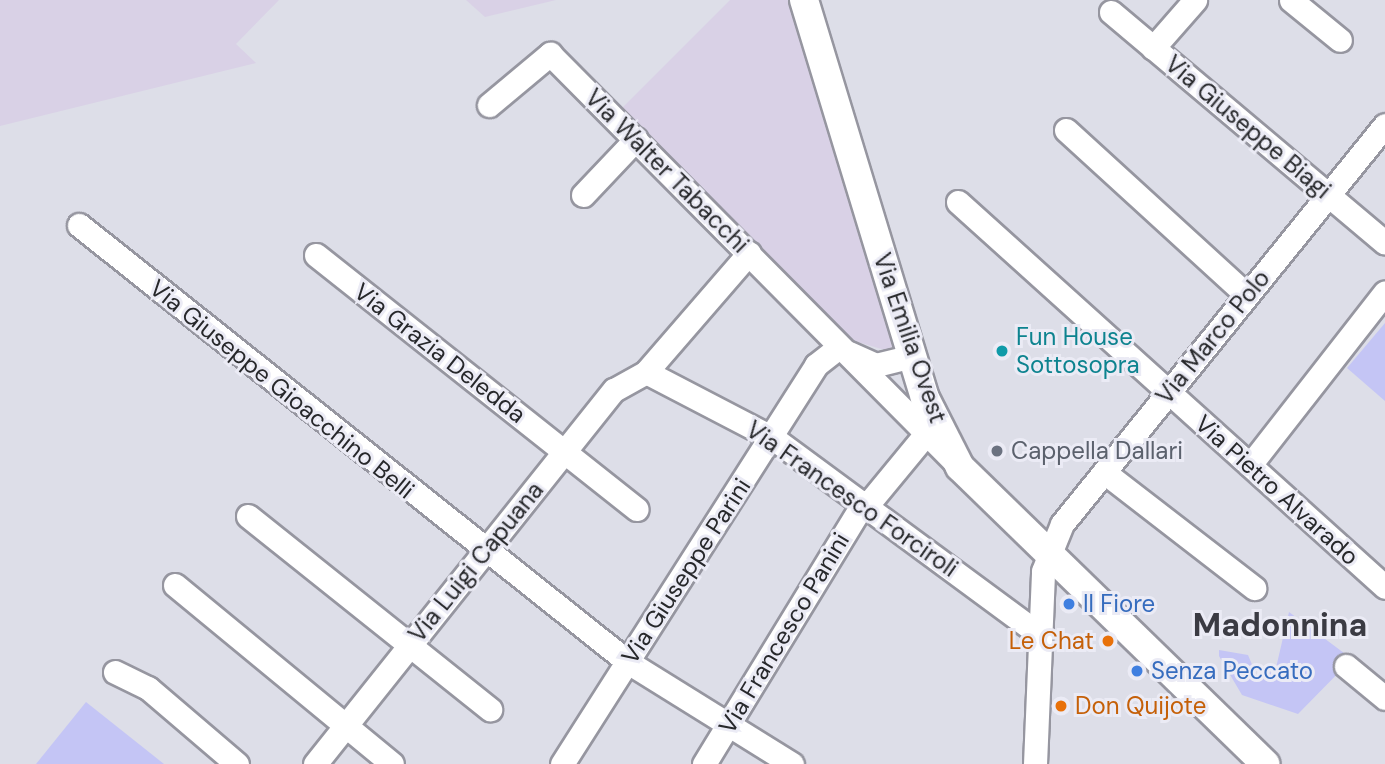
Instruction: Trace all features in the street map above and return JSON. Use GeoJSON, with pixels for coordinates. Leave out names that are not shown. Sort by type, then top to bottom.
{"type":"FeatureCollection","features":[{"type":"Feature","properties":{"kind":"main road","name":"Via Emilia Ovest"},"geometry":{"type":"LineString","coordinates":[[804,0],[925,398],[960,467],[1265,764]]}},
{"type":"Feature","properties":{"kind":"street"},"geometry":{"type":"LineString","coordinates":[[1153,48],[1195,0]]}},
{"type":"Feature","properties":{"kind":"street"},"geometry":{"type":"LineString","coordinates":[[1291,0],[1340,40]]}},
{"type":"Feature","properties":{"kind":"street","name":"Via Giuseppe Biagi"},"geometry":{"type":"LineString","coordinates":[[1111,12],[1385,243]]}},
{"type":"Feature","properties":{"kind":"street","name":"Via Walter Tabacchi"},"geometry":{"type":"LineString","coordinates":[[489,105],[550,54],[749,253],[924,436],[960,467]]}},
{"type":"Feature","properties":{"kind":"street","name":"Via Marco Polo"},"geometry":{"type":"LineString","coordinates":[[1048,554],[1062,524],[1385,125]]}},
{"type":"Feature","properties":{"kind":"street"},"geometry":{"type":"LineString","coordinates":[[1066,130],[1247,295]]}},
{"type":"Feature","properties":{"kind":"street"},"geometry":{"type":"LineString","coordinates":[[583,195],[636,139]]}},
{"type":"Feature","properties":{"kind":"street","name":"Via Pietro Alvarado"},"geometry":{"type":"LineString","coordinates":[[958,202],[1385,587]]}},
{"type":"Feature","properties":{"kind":"street","name":"Via Giuseppe Gioacchino Belli"},"geometry":{"type":"LineString","coordinates":[[79,225],[484,552],[628,662],[792,764]]}},
{"type":"Feature","properties":{"kind":"street"},"geometry":{"type":"LineString","coordinates":[[646,372],[749,253]]}},
{"type":"Feature","properties":{"kind":"street","name":"Via Grazia Deledda"},"geometry":{"type":"LineString","coordinates":[[316,255],[637,509]]}},
{"type":"Feature","properties":{"kind":"street"},"geometry":{"type":"LineString","coordinates":[[1250,465],[1385,292]]}},
{"type":"Feature","properties":{"kind":"street","name":"Via Walter Tabacchi"},"geometry":{"type":"LineString","coordinates":[[838,348],[876,365],[912,356]]}},
{"type":"Feature","properties":{"kind":"street","name":"Via Walter Tabacchi"},"geometry":{"type":"LineString","coordinates":[[838,348],[890,395],[925,398]]}},
{"type":"Feature","properties":{"kind":"street","name":"Via Giuseppe Parini"},"geometry":{"type":"LineString","coordinates":[[562,764],[773,438],[816,365],[838,348]]}},
{"type":"Feature","properties":{"kind":"street","name":"Via Luigi Capuana"},"geometry":{"type":"LineString","coordinates":[[315,764],[614,390],[646,372]]}},
{"type":"Feature","properties":{"kind":"street","name":"Via Francesco Forciroli"},"geometry":{"type":"LineString","coordinates":[[646,372],[773,438],[866,503],[1040,635]]}},
{"type":"Feature","properties":{"kind":"street","name":"Via Francesco Panini"},"geometry":{"type":"LineString","coordinates":[[704,764],[866,503],[924,436]]}},
{"type":"Feature","properties":{"kind":"street"},"geometry":{"type":"LineString","coordinates":[[1104,472],[1254,588]]}},
{"type":"Feature","properties":{"kind":"street"},"geometry":{"type":"LineString","coordinates":[[248,516],[490,709]]}},
{"type":"Feature","properties":{"kind":"street"},"geometry":{"type":"LineString","coordinates":[[1035,764],[1040,635],[1048,554]]}},
{"type":"Feature","properties":{"kind":"street"},"geometry":{"type":"LineString","coordinates":[[175,585],[392,764]]}},
{"type":"Feature","properties":{"kind":"street"},"geometry":{"type":"LineString","coordinates":[[1346,666],[1385,698]]}},
{"type":"Feature","properties":{"kind":"street"},"geometry":{"type":"LineString","coordinates":[[115,672],[148,688],[237,764]]}},
{"type":"Feature","properties":{"kind":"shaded area"},"geometry":{"type":"Polygon","coordinates":[[[0,0],[279,0],[236,44],[256,63],[0,126],[0,0]]]}},
{"type":"Feature","properties":{"kind":"shaded area"},"geometry":{"type":"Polygon","coordinates":[[[466,0],[556,0],[485,17],[466,0]]]}},
{"type":"Feature","properties":{"kind":"shaded area"},"geometry":{"type":"Polygon","coordinates":[[[730,0],[789,0],[894,334],[894,346],[885,350],[837,336],[616,114],[730,0]]]}},
{"type":"Feature","properties":{"kind":"shaded area"},"geometry":{"type":"Polygon","coordinates":[[[1385,323],[1385,401],[1347,368],[1385,323]]]}},
{"type":"Feature","properties":{"kind":"shaded area"},"geometry":{"type":"Polygon","coordinates":[[[1289,612],[1352,659],[1298,714],[1242,695],[1219,656],[1219,650],[1248,655],[1256,674],[1275,672],[1289,612]]]}},
{"type":"Feature","properties":{"kind":"shaded area"},"geometry":{"type":"Polygon","coordinates":[[[86,702],[164,764],[36,764],[86,702]]]}},
{"type":"Feature","properties":{"kind":"place","name":"Fun House Sottosopra"},"geometry":{"type":"Point","coordinates":[1002,351]}},
{"type":"Feature","properties":{"kind":"place","name":"Cappella Dallari"},"geometry":{"type":"Point","coordinates":[997,451]}},
{"type":"Feature","properties":{"kind":"place","name":"Il Fiore"},"geometry":{"type":"Point","coordinates":[1069,604]}},
{"type":"Feature","properties":{"kind":"place","name":"Le Chat"},"geometry":{"type":"Point","coordinates":[1108,641]}},
{"type":"Feature","properties":{"kind":"place","name":"Senza Peccato"},"geometry":{"type":"Point","coordinates":[1137,671]}},
{"type":"Feature","properties":{"kind":"place","name":"Don Quijote"},"geometry":{"type":"Point","coordinates":[1061,706]}},
{"type":"Feature","properties":{"kind":"district","name":"Madonnina"},"geometry":{"type":"Point","coordinates":[1280,625]}}]}
